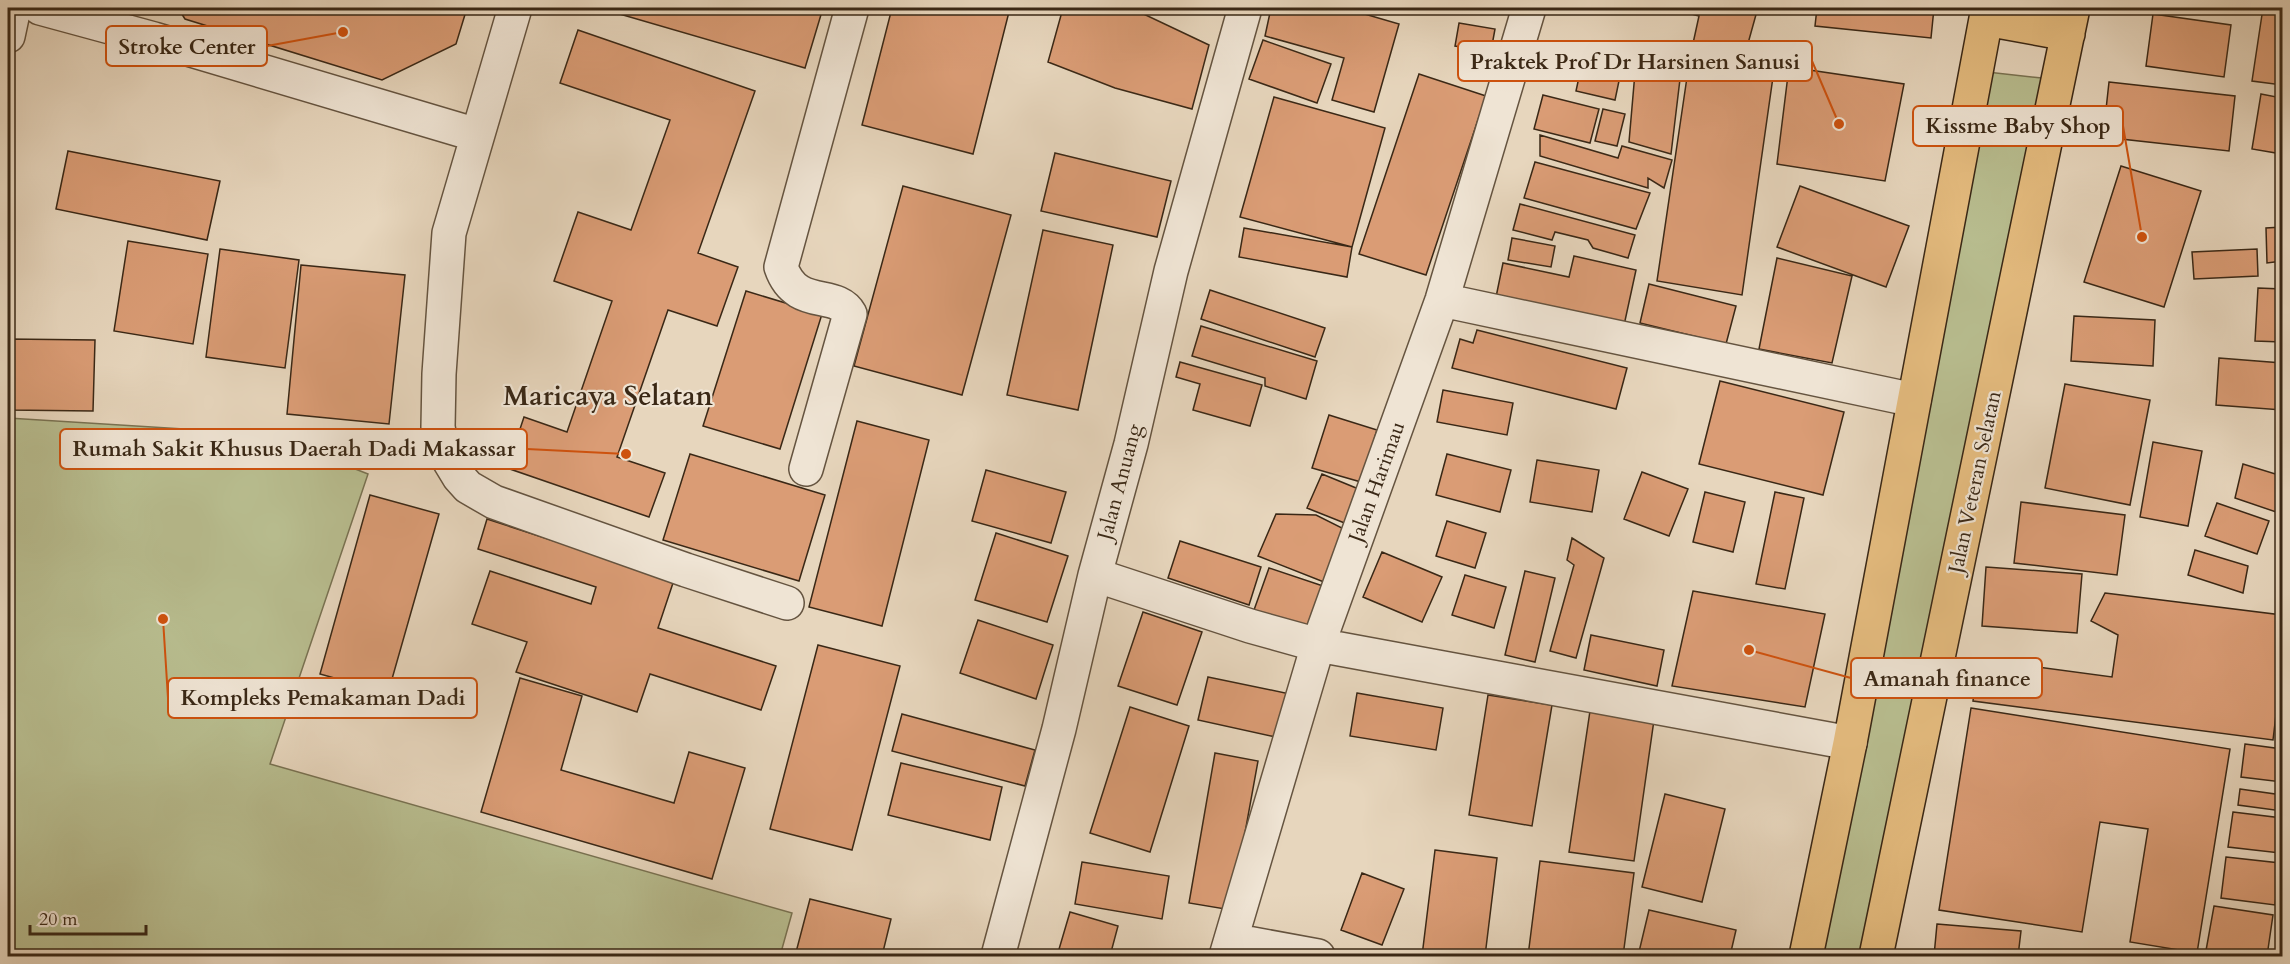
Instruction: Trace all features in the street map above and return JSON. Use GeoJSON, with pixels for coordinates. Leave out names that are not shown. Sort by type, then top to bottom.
{"type":"FeatureCollection","features":[{"type":"Feature","properties":{"kind":"main road"},"geometry":{"type":"LineString","coordinates":[[1806,957],[1850,743],[1987,14],[2070,20]]}},
{"type":"Feature","properties":{"kind":"main road","name":"Jalan Veteran Selatan"},"geometry":{"type":"LineString","coordinates":[[1876,957],[2070,20]]}},
{"type":"Feature","properties":{"kind":"street"},"geometry":{"type":"LineString","coordinates":[[8,36],[14,8]]}},
{"type":"Feature","properties":{"kind":"street"},"geometry":{"type":"LineString","coordinates":[[40,8],[154,39],[477,135]]}},
{"type":"Feature","properties":{"kind":"street"},"geometry":{"type":"LineString","coordinates":[[515,8],[449,233],[439,374],[438,427],[442,449],[468,487],[494,501],[686,570],[787,603]]}},
{"type":"Feature","properties":{"kind":"street"},"geometry":{"type":"LineString","coordinates":[[806,469],[850,314],[842,306],[794,290],[786,280],[781,267],[852,8]]}},
{"type":"Feature","properties":{"kind":"street","name":"Jalan Anuang"},"geometry":{"type":"LineString","coordinates":[[998,957],[1059,729],[1095,575],[1131,444],[1172,271],[1245,8]]}},
{"type":"Feature","properties":{"kind":"street","name":"Jalan Harimau"},"geometry":{"type":"LineString","coordinates":[[1229,948],[1318,645],[1442,300],[1529,8]]}},
{"type":"Feature","properties":{"kind":"street"},"geometry":{"type":"LineString","coordinates":[[1442,300],[1914,400]]}},
{"type":"Feature","properties":{"kind":"street"},"geometry":{"type":"LineString","coordinates":[[1095,575],[1250,626],[1318,645],[1850,743]]}},
{"type":"Feature","properties":{"kind":"street"},"geometry":{"type":"LineString","coordinates":[[1229,948],[1318,957]]}},
{"type":"Feature","properties":{"kind":"green space"},"geometry":{"type":"Polygon","coordinates":[[[1987,72],[2051,79],[1875,956],[1806,956],[1987,72]]]}},
{"type":"Feature","properties":{"kind":"green space"},"geometry":{"type":"Polygon","coordinates":[[[8,418],[266,434],[368,474],[270,764],[792,913],[780,956],[8,956],[8,418]]]}},
{"type":"Feature","properties":{"kind":"building"},"geometry":{"type":"Polygon","coordinates":[[[178,8],[467,8],[456,44],[382,80],[185,19],[178,8]]]}},
{"type":"Feature","properties":{"kind":"building"},"geometry":{"type":"Polygon","coordinates":[[[599,8],[823,8],[805,68],[599,8]]]}},
{"type":"Feature","properties":{"kind":"building"},"geometry":{"type":"Polygon","coordinates":[[[892,8],[1010,8],[973,154],[862,125],[892,8]]]}},
{"type":"Feature","properties":{"kind":"building"},"geometry":{"type":"Polygon","coordinates":[[[1063,8],[1131,8],[1209,45],[1192,109],[1115,88],[1048,62],[1063,8]]]}},
{"type":"Feature","properties":{"kind":"building"},"geometry":{"type":"Polygon","coordinates":[[[1271,8],[1344,8],[1399,24],[1374,112],[1332,100],[1344,58],[1265,36],[1271,8]]]}},
{"type":"Feature","properties":{"kind":"building"},"geometry":{"type":"Polygon","coordinates":[[[1669,8],[1745,8],[1757,11],[1747,47],[1769,53],[1765,68],[1692,48],[1699,16],[1669,8]]]}},
{"type":"Feature","properties":{"kind":"building"},"geometry":{"type":"Polygon","coordinates":[[[1817,8],[1934,8],[1931,38],[1815,26],[1817,8]]]}},
{"type":"Feature","properties":{"kind":"building"},"geometry":{"type":"Polygon","coordinates":[[[2263,8],[2282,10],[2282,85],[2252,81],[2263,8]]]}},
{"type":"Feature","properties":{"kind":"building"},"geometry":{"type":"Polygon","coordinates":[[[2153,14],[2231,25],[2224,77],[2146,66],[2153,14]]]}},
{"type":"Feature","properties":{"kind":"building"},"geometry":{"type":"Polygon","coordinates":[[[1459,23],[1495,29],[1491,51],[1455,46],[1459,23]]]}},
{"type":"Feature","properties":{"kind":"building"},"geometry":{"type":"Polygon","coordinates":[[[578,30],[755,91],[698,253],[738,267],[717,326],[668,310],[617,457],[665,473],[649,517],[507,468],[524,417],[567,432],[612,301],[554,281],[578,212],[631,230],[670,120],[560,83],[578,30]]]}},
{"type":"Feature","properties":{"kind":"building"},"geometry":{"type":"Polygon","coordinates":[[[1263,40],[1331,64],[1317,103],[1249,79],[1263,40]]]}},
{"type":"Feature","properties":{"kind":"building"},"geometry":{"type":"Polygon","coordinates":[[[1585,49],[1624,57],[1615,100],[1576,91],[1585,49]]]}},
{"type":"Feature","properties":{"kind":"building"},"geometry":{"type":"Polygon","coordinates":[[[1690,57],[1736,63],[1773,77],[1742,295],[1657,281],[1690,57]]]}},
{"type":"Feature","properties":{"kind":"building"},"geometry":{"type":"Polygon","coordinates":[[[1636,61],[1666,69],[1680,79],[1671,154],[1629,142],[1636,61]]]}},
{"type":"Feature","properties":{"kind":"building"},"geometry":{"type":"Polygon","coordinates":[[[1789,67],[1904,84],[1885,181],[1777,164],[1789,67]]]}},
{"type":"Feature","properties":{"kind":"building"},"geometry":{"type":"Polygon","coordinates":[[[1419,74],[1486,96],[1426,275],[1359,254],[1419,74]]]}},
{"type":"Feature","properties":{"kind":"building"},"geometry":{"type":"Polygon","coordinates":[[[2109,82],[2235,96],[2229,151],[2103,137],[2109,82]]]}},
{"type":"Feature","properties":{"kind":"building"},"geometry":{"type":"Polygon","coordinates":[[[2261,94],[2282,98],[2282,154],[2252,149],[2261,94]]]}},
{"type":"Feature","properties":{"kind":"building"},"geometry":{"type":"Polygon","coordinates":[[[1543,95],[1599,109],[1590,143],[1534,129],[1543,95]]]}},
{"type":"Feature","properties":{"kind":"building"},"geometry":{"type":"Polygon","coordinates":[[[1274,97],[1385,128],[1352,247],[1240,217],[1274,97]]]}},
{"type":"Feature","properties":{"kind":"building"},"geometry":{"type":"Polygon","coordinates":[[[1603,109],[1625,114],[1617,146],[1595,141],[1603,109]]]}},
{"type":"Feature","properties":{"kind":"building"},"geometry":{"type":"Polygon","coordinates":[[[1540,135],[1618,158],[1622,146],[1672,160],[1664,188],[1648,178],[1648,188],[1540,156],[1540,135]]]}},
{"type":"Feature","properties":{"kind":"building"},"geometry":{"type":"Polygon","coordinates":[[[68,151],[220,181],[207,240],[56,209],[68,151]]]}},
{"type":"Feature","properties":{"kind":"building"},"geometry":{"type":"Polygon","coordinates":[[[1055,153],[1171,181],[1157,237],[1041,211],[1055,153]]]}},
{"type":"Feature","properties":{"kind":"building"},"geometry":{"type":"Polygon","coordinates":[[[1535,162],[1650,193],[1636,229],[1524,198],[1535,162]]]}},
{"type":"Feature","properties":{"kind":"building"},"geometry":{"type":"Polygon","coordinates":[[[2121,166],[2201,191],[2164,307],[2084,282],[2121,166]]]}},
{"type":"Feature","properties":{"kind":"building"},"geometry":{"type":"Polygon","coordinates":[[[903,186],[1011,215],[962,395],[854,366],[903,186]]]}},
{"type":"Feature","properties":{"kind":"building"},"geometry":{"type":"Polygon","coordinates":[[[1800,186],[1909,226],[1886,287],[1777,247],[1800,186]]]}},
{"type":"Feature","properties":{"kind":"building"},"geometry":{"type":"Polygon","coordinates":[[[1520,204],[1635,235],[1628,258],[1593,248],[1588,240],[1555,232],[1552,240],[1513,230],[1520,204]]]}},
{"type":"Feature","properties":{"kind":"building"},"geometry":{"type":"Polygon","coordinates":[[[2282,227],[2282,261],[2267,263],[2266,228],[2282,227]]]}},
{"type":"Feature","properties":{"kind":"building"},"geometry":{"type":"Polygon","coordinates":[[[1244,228],[1352,247],[1347,277],[1239,257],[1244,228]]]}},
{"type":"Feature","properties":{"kind":"building"},"geometry":{"type":"Polygon","coordinates":[[[1043,230],[1113,245],[1078,410],[1007,395],[1043,230]]]}},
{"type":"Feature","properties":{"kind":"building"},"geometry":{"type":"Polygon","coordinates":[[[1512,238],[1555,246],[1551,267],[1508,260],[1512,238]]]}},
{"type":"Feature","properties":{"kind":"building"},"geometry":{"type":"Polygon","coordinates":[[[128,241],[208,254],[193,344],[114,331],[128,241]]]}},
{"type":"Feature","properties":{"kind":"building"},"geometry":{"type":"Polygon","coordinates":[[[220,249],[299,260],[285,368],[206,357],[220,249]]]}},
{"type":"Feature","properties":{"kind":"building"},"geometry":{"type":"Polygon","coordinates":[[[2257,249],[2258,276],[2194,279],[2192,252],[2257,249]]]}},
{"type":"Feature","properties":{"kind":"building"},"geometry":{"type":"Polygon","coordinates":[[[1574,256],[1636,270],[1623,330],[1495,302],[1503,263],[1569,277],[1574,256]]]}},
{"type":"Feature","properties":{"kind":"building"},"geometry":{"type":"Polygon","coordinates":[[[1777,258],[1852,276],[1832,363],[1759,349],[1777,258]]]}},
{"type":"Feature","properties":{"kind":"building"},"geometry":{"type":"Polygon","coordinates":[[[301,265],[405,275],[389,424],[287,414],[301,265]]]}},
{"type":"Feature","properties":{"kind":"building"},"geometry":{"type":"Polygon","coordinates":[[[1649,284],[1736,306],[1726,344],[1640,323],[1649,284]]]}},
{"type":"Feature","properties":{"kind":"building"},"geometry":{"type":"Polygon","coordinates":[[[2258,288],[2282,289],[2282,342],[2255,341],[2258,288]]]}},
{"type":"Feature","properties":{"kind":"building"},"geometry":{"type":"Polygon","coordinates":[[[1210,290],[1325,328],[1315,357],[1201,319],[1210,290]]]}},
{"type":"Feature","properties":{"kind":"building"},"geometry":{"type":"Polygon","coordinates":[[[746,291],[822,314],[780,449],[703,426],[746,291]]]}},
{"type":"Feature","properties":{"kind":"building"},"geometry":{"type":"Polygon","coordinates":[[[2074,316],[2155,320],[2153,366],[2071,361],[2074,316]]]}},
{"type":"Feature","properties":{"kind":"building"},"geometry":{"type":"Polygon","coordinates":[[[1201,326],[1317,361],[1306,399],[1265,386],[1265,378],[1192,356],[1201,326]]]}},
{"type":"Feature","properties":{"kind":"building"},"geometry":{"type":"Polygon","coordinates":[[[1477,330],[1627,368],[1616,409],[1452,368],[1460,339],[1473,343],[1477,330]]]}},
{"type":"Feature","properties":{"kind":"building"},"geometry":{"type":"Polygon","coordinates":[[[8,339],[95,340],[93,411],[8,410],[8,339]]]}},
{"type":"Feature","properties":{"kind":"building"},"geometry":{"type":"Polygon","coordinates":[[[2219,358],[2282,363],[2282,410],[2216,405],[2219,358]]]}},
{"type":"Feature","properties":{"kind":"building"},"geometry":{"type":"Polygon","coordinates":[[[1180,362],[1262,385],[1250,426],[1193,410],[1200,384],[1176,377],[1180,362]]]}},
{"type":"Feature","properties":{"kind":"building"},"geometry":{"type":"Polygon","coordinates":[[[1720,381],[1844,412],[1823,495],[1699,464],[1720,381]]]}},
{"type":"Feature","properties":{"kind":"building"},"geometry":{"type":"Polygon","coordinates":[[[2065,384],[2150,400],[2130,505],[2045,488],[2065,384]]]}},
{"type":"Feature","properties":{"kind":"building"},"geometry":{"type":"Polygon","coordinates":[[[1443,390],[1513,403],[1507,435],[1437,422],[1443,390]]]}},
{"type":"Feature","properties":{"kind":"building"},"geometry":{"type":"Polygon","coordinates":[[[1329,415],[1377,430],[1361,482],[1312,468],[1329,415]]]}},
{"type":"Feature","properties":{"kind":"building"},"geometry":{"type":"Polygon","coordinates":[[[857,421],[929,440],[882,626],[809,607],[857,421]]]}},
{"type":"Feature","properties":{"kind":"building"},"geometry":{"type":"Polygon","coordinates":[[[2153,442],[2202,451],[2188,526],[2140,517],[2153,442]]]}},
{"type":"Feature","properties":{"kind":"building"},"geometry":{"type":"Polygon","coordinates":[[[690,454],[825,495],[799,581],[663,540],[690,454]]]}},
{"type":"Feature","properties":{"kind":"building"},"geometry":{"type":"Polygon","coordinates":[[[1447,454],[1511,470],[1500,512],[1436,495],[1447,454]]]}},
{"type":"Feature","properties":{"kind":"building"},"geometry":{"type":"Polygon","coordinates":[[[1537,460],[1599,470],[1592,512],[1530,502],[1537,460]]]}},
{"type":"Feature","properties":{"kind":"building"},"geometry":{"type":"Polygon","coordinates":[[[2243,464],[2282,476],[2282,514],[2235,498],[2243,464]]]}},
{"type":"Feature","properties":{"kind":"building"},"geometry":{"type":"Polygon","coordinates":[[[986,470],[1066,492],[1051,543],[972,521],[986,470]]]}},
{"type":"Feature","properties":{"kind":"building"},"geometry":{"type":"Polygon","coordinates":[[[1642,472],[1688,489],[1669,536],[1624,519],[1642,472]]]}},
{"type":"Feature","properties":{"kind":"building"},"geometry":{"type":"Polygon","coordinates":[[[1322,474],[1361,490],[1347,524],[1307,508],[1322,474]]]}},
{"type":"Feature","properties":{"kind":"building"},"geometry":{"type":"Polygon","coordinates":[[[1705,492],[1745,502],[1733,552],[1693,542],[1705,492]]]}},
{"type":"Feature","properties":{"kind":"building"},"geometry":{"type":"Polygon","coordinates":[[[1775,492],[1804,498],[1785,589],[1756,584],[1775,492]]]}},
{"type":"Feature","properties":{"kind":"building"},"geometry":{"type":"Polygon","coordinates":[[[370,495],[439,514],[388,693],[320,674],[370,495]]]}},
{"type":"Feature","properties":{"kind":"building"},"geometry":{"type":"Polygon","coordinates":[[[2021,502],[2125,515],[2117,575],[2014,563],[2021,502]]]}},
{"type":"Feature","properties":{"kind":"building"},"geometry":{"type":"Polygon","coordinates":[[[2217,503],[2269,521],[2257,554],[2205,536],[2217,503]]]}},
{"type":"Feature","properties":{"kind":"building"},"geometry":{"type":"Polygon","coordinates":[[[1276,514],[1316,515],[1350,532],[1329,584],[1258,556],[1276,514]]]}},
{"type":"Feature","properties":{"kind":"building"},"geometry":{"type":"Polygon","coordinates":[[[487,519],[674,580],[658,628],[776,666],[761,710],[650,674],[637,712],[516,672],[527,642],[472,624],[490,571],[591,604],[596,587],[478,549],[487,519]]]}},
{"type":"Feature","properties":{"kind":"building"},"geometry":{"type":"Polygon","coordinates":[[[1447,521],[1486,533],[1475,568],[1436,556],[1447,521]]]}},
{"type":"Feature","properties":{"kind":"building"},"geometry":{"type":"Polygon","coordinates":[[[996,533],[1068,556],[1047,622],[975,600],[996,533]]]}},
{"type":"Feature","properties":{"kind":"building"},"geometry":{"type":"Polygon","coordinates":[[[1572,538],[1604,558],[1576,658],[1550,651],[1574,565],[1567,560],[1572,538]]]}},
{"type":"Feature","properties":{"kind":"building"},"geometry":{"type":"Polygon","coordinates":[[[1180,541],[1261,567],[1249,605],[1168,578],[1180,541]]]}},
{"type":"Feature","properties":{"kind":"building"},"geometry":{"type":"Polygon","coordinates":[[[2195,550],[2248,566],[2243,593],[2188,575],[2195,550]]]}},
{"type":"Feature","properties":{"kind":"building"},"geometry":{"type":"Polygon","coordinates":[[[1382,552],[1442,577],[1422,622],[1363,597],[1382,552]]]}},
{"type":"Feature","properties":{"kind":"building"},"geometry":{"type":"Polygon","coordinates":[[[1986,567],[2082,574],[2077,633],[1982,626],[1986,567]]]}},
{"type":"Feature","properties":{"kind":"building"},"geometry":{"type":"Polygon","coordinates":[[[1269,568],[1326,587],[1312,629],[1254,610],[1269,568]]]}},
{"type":"Feature","properties":{"kind":"building"},"geometry":{"type":"Polygon","coordinates":[[[1525,571],[1555,578],[1535,662],[1505,655],[1525,571]]]}},
{"type":"Feature","properties":{"kind":"building"},"geometry":{"type":"Polygon","coordinates":[[[1465,575],[1506,587],[1494,628],[1452,615],[1465,575]]]}},
{"type":"Feature","properties":{"kind":"building"},"geometry":{"type":"Polygon","coordinates":[[[1693,591],[1825,614],[1805,707],[1672,686],[1693,591]]]}},
{"type":"Feature","properties":{"kind":"building"},"geometry":{"type":"Polygon","coordinates":[[[2105,593],[2282,615],[2282,664],[2273,740],[1973,701],[1978,659],[2112,677],[2118,635],[2091,621],[2105,593]]]}},
{"type":"Feature","properties":{"kind":"building"},"geometry":{"type":"Polygon","coordinates":[[[1143,612],[1202,632],[1177,705],[1118,686],[1143,612]]]}},
{"type":"Feature","properties":{"kind":"building"},"geometry":{"type":"Polygon","coordinates":[[[978,620],[1053,645],[1036,699],[960,673],[978,620]]]}},
{"type":"Feature","properties":{"kind":"building"},"geometry":{"type":"Polygon","coordinates":[[[1591,635],[1664,650],[1657,686],[1584,670],[1591,635]]]}},
{"type":"Feature","properties":{"kind":"building"},"geometry":{"type":"Polygon","coordinates":[[[818,645],[900,666],[852,850],[770,829],[818,645]]]}},
{"type":"Feature","properties":{"kind":"building"},"geometry":{"type":"Polygon","coordinates":[[[1208,677],[1290,694],[1280,738],[1198,720],[1208,677]]]}},
{"type":"Feature","properties":{"kind":"building"},"geometry":{"type":"Polygon","coordinates":[[[520,678],[582,696],[561,770],[674,803],[689,752],[745,768],[712,879],[481,812],[520,678]]]}},
{"type":"Feature","properties":{"kind":"building"},"geometry":{"type":"Polygon","coordinates":[[[1357,693],[1443,708],[1436,750],[1350,736],[1357,693]]]}},
{"type":"Feature","properties":{"kind":"building"},"geometry":{"type":"Polygon","coordinates":[[[1488,695],[1552,705],[1532,826],[1469,815],[1488,695]]]}},
{"type":"Feature","properties":{"kind":"building"},"geometry":{"type":"Polygon","coordinates":[[[1130,707],[1189,726],[1150,852],[1090,833],[1130,707]]]}},
{"type":"Feature","properties":{"kind":"building"},"geometry":{"type":"Polygon","coordinates":[[[1971,708],[2230,749],[2197,953],[2130,942],[2148,829],[2100,822],[2082,932],[1939,910],[1971,708]]]}},
{"type":"Feature","properties":{"kind":"building"},"geometry":{"type":"Polygon","coordinates":[[[1590,711],[1654,720],[1634,861],[1569,852],[1590,711]]]}},
{"type":"Feature","properties":{"kind":"building"},"geometry":{"type":"Polygon","coordinates":[[[902,714],[1035,750],[1025,786],[892,751],[902,714]]]}},
{"type":"Feature","properties":{"kind":"building"},"geometry":{"type":"Polygon","coordinates":[[[2245,744],[2282,749],[2282,782],[2241,777],[2245,744]]]}},
{"type":"Feature","properties":{"kind":"building"},"geometry":{"type":"Polygon","coordinates":[[[1215,753],[1258,761],[1231,910],[1189,903],[1215,753]]]}},
{"type":"Feature","properties":{"kind":"building"},"geometry":{"type":"Polygon","coordinates":[[[901,763],[1002,787],[990,840],[888,815],[901,763]]]}},
{"type":"Feature","properties":{"kind":"building"},"geometry":{"type":"Polygon","coordinates":[[[2240,789],[2282,795],[2282,811],[2238,805],[2240,789]]]}},
{"type":"Feature","properties":{"kind":"building"},"geometry":{"type":"Polygon","coordinates":[[[1665,794],[1725,809],[1702,902],[1642,887],[1665,794]]]}},
{"type":"Feature","properties":{"kind":"building"},"geometry":{"type":"Polygon","coordinates":[[[2233,812],[2282,818],[2280,853],[2228,847],[2233,812]]]}},
{"type":"Feature","properties":{"kind":"building"},"geometry":{"type":"Polygon","coordinates":[[[1435,850],[1497,858],[1485,956],[1422,956],[1435,850]]]}},
{"type":"Feature","properties":{"kind":"building"},"geometry":{"type":"Polygon","coordinates":[[[2226,857],[2280,863],[2275,905],[2221,898],[2226,857]]]}},
{"type":"Feature","properties":{"kind":"building"},"geometry":{"type":"Polygon","coordinates":[[[1540,861],[1634,873],[1623,956],[1528,956],[1540,861]]]}},
{"type":"Feature","properties":{"kind":"building"},"geometry":{"type":"Polygon","coordinates":[[[1082,862],[1169,876],[1162,919],[1075,904],[1082,862]]]}},
{"type":"Feature","properties":{"kind":"building"},"geometry":{"type":"Polygon","coordinates":[[[1362,873],[1404,889],[1382,945],[1341,930],[1362,873]]]}},
{"type":"Feature","properties":{"kind":"building"},"geometry":{"type":"Polygon","coordinates":[[[810,899],[891,919],[882,956],[795,956],[810,899]]]}},
{"type":"Feature","properties":{"kind":"building"},"geometry":{"type":"Polygon","coordinates":[[[2214,906],[2273,915],[2267,956],[2205,956],[2214,906]]]}},
{"type":"Feature","properties":{"kind":"building"},"geometry":{"type":"Polygon","coordinates":[[[1649,910],[1736,930],[1730,956],[1638,956],[1649,910]]]}},
{"type":"Feature","properties":{"kind":"building"},"geometry":{"type":"Polygon","coordinates":[[[1070,912],[1118,926],[1110,956],[1057,956],[1070,912]]]}},
{"type":"Feature","properties":{"kind":"building"},"geometry":{"type":"Polygon","coordinates":[[[1937,924],[2021,931],[2018,956],[1934,956],[1937,924]]]}},
{"type":"Feature","properties":{"kind":"place","name":"Stroke Center"},"geometry":{"type":"Point","coordinates":[343,32]}},
{"type":"Feature","properties":{"kind":"place","name":"Praktek Prof Dr Harsinen Sanusi"},"geometry":{"type":"Point","coordinates":[1839,124]}},
{"type":"Feature","properties":{"kind":"place","name":"Kissme Baby Shop"},"geometry":{"type":"Point","coordinates":[2142,237]}},
{"type":"Feature","properties":{"kind":"place","name":"Rumah Sakit Khusus Daerah Dadi Makassar"},"geometry":{"type":"Point","coordinates":[626,454]}},
{"type":"Feature","properties":{"kind":"place","name":"Kompleks Pemakaman Dadi"},"geometry":{"type":"Point","coordinates":[163,619]}},
{"type":"Feature","properties":{"kind":"place","name":"Amanah finance"},"geometry":{"type":"Point","coordinates":[1749,650]}},
{"type":"Feature","properties":{"kind":"district","name":"Maricaya Selatan"},"geometry":{"type":"Point","coordinates":[608,396]}}]}
